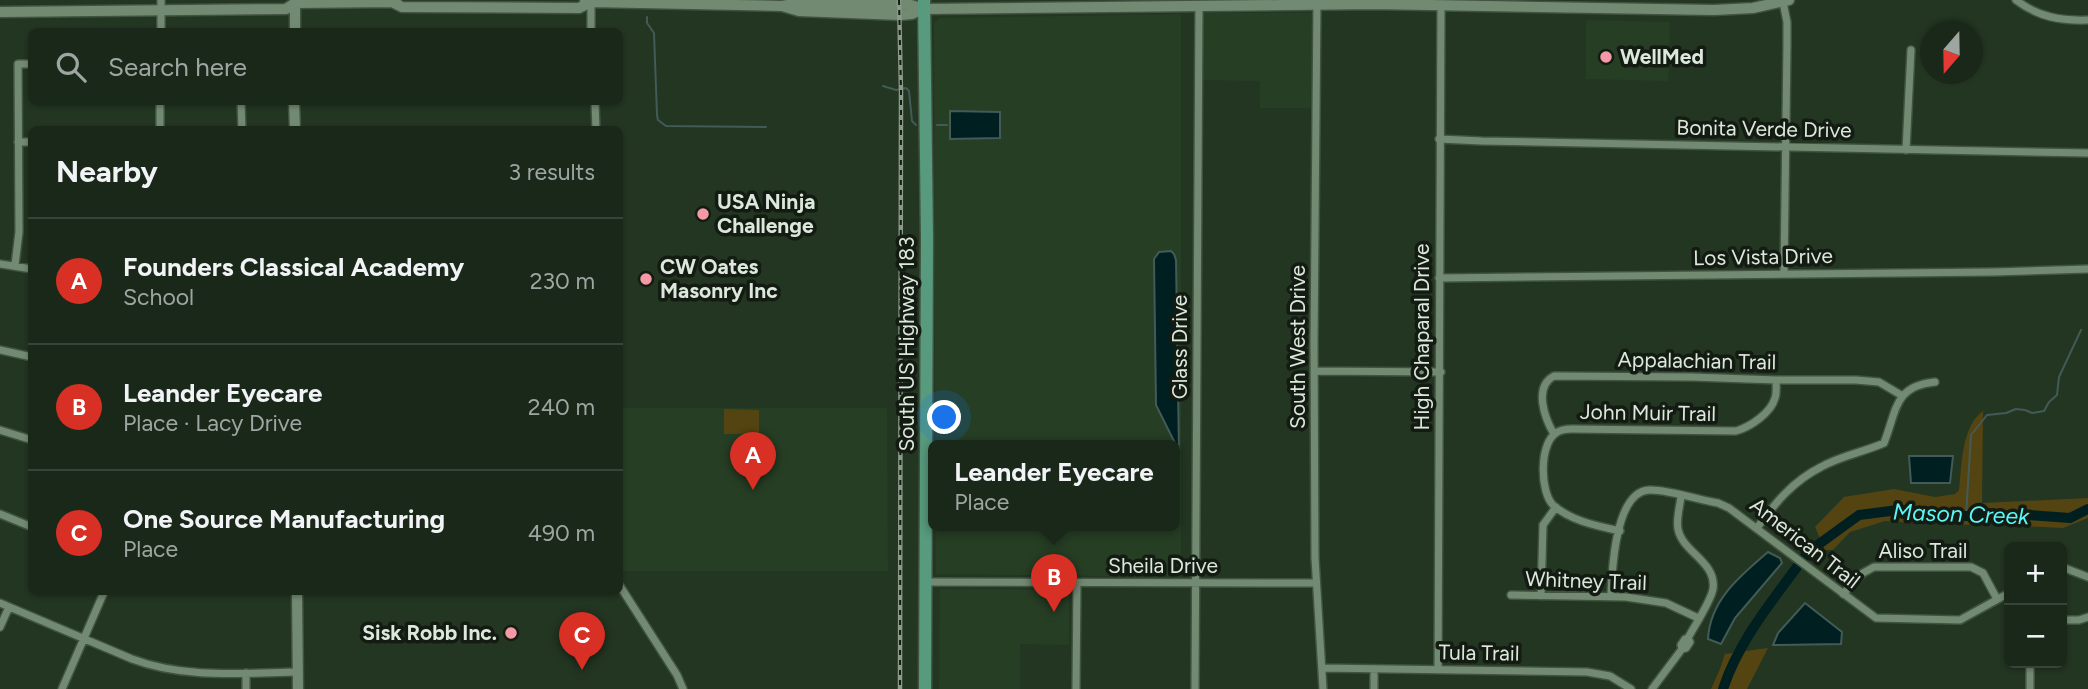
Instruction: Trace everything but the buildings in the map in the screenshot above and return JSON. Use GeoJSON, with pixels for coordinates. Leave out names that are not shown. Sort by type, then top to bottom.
{"type":"FeatureCollection","features":[{"type":"Feature","properties":{"kind":"main road"},"geometry":{"type":"LineString","coordinates":[[293,1],[295,28]]}},
{"type":"Feature","properties":{"kind":"main road"},"geometry":{"type":"LineString","coordinates":[[0,12],[161,5],[283,9],[293,1],[394,1],[402,7],[579,8],[588,1],[782,6],[799,2],[911,5],[1199,5],[1317,2],[1714,10],[1753,8],[1786,1]]}},
{"type":"Feature","properties":{"kind":"main road","name":"South US Highway 183"},"geometry":{"type":"LineString","coordinates":[[924,4],[927,238],[925,689]]}},
{"type":"Feature","properties":{"kind":"main road"},"geometry":{"type":"LineString","coordinates":[[294,105],[295,126]]}},
{"type":"Feature","properties":{"kind":"main road"},"geometry":{"type":"LineString","coordinates":[[297,595],[298,689]]}},
{"type":"Feature","properties":{"kind":"street"},"geometry":{"type":"LineString","coordinates":[[2016,0],[2031,11],[2047,17],[2088,20]]}},
{"type":"Feature","properties":{"kind":"street"},"geometry":{"type":"LineString","coordinates":[[588,1],[591,28]]}},
{"type":"Feature","properties":{"kind":"street"},"geometry":{"type":"LineString","coordinates":[[1784,273],[1786,1]]}},
{"type":"Feature","properties":{"kind":"street","name":"South West Drive"},"geometry":{"type":"LineString","coordinates":[[1317,2],[1316,583],[1323,689]]}},
{"type":"Feature","properties":{"kind":"street"},"geometry":{"type":"LineString","coordinates":[[161,5],[161,28]]}},
{"type":"Feature","properties":{"kind":"street","name":"Glass Drive"},"geometry":{"type":"LineString","coordinates":[[1195,689],[1199,5]]}},
{"type":"Feature","properties":{"kind":"street","name":"High Chaparal Drive"},"geometry":{"type":"LineString","coordinates":[[1438,670],[1441,5]]}},
{"type":"Feature","properties":{"kind":"street"},"geometry":{"type":"LineString","coordinates":[[1906,150],[1911,50]]}},
{"type":"Feature","properties":{"kind":"street"},"geometry":{"type":"LineString","coordinates":[[15,265],[19,240],[18,64],[28,64]]}},
{"type":"Feature","properties":{"kind":"street"},"geometry":{"type":"LineString","coordinates":[[160,105],[160,126]]}},
{"type":"Feature","properties":{"kind":"street"},"geometry":{"type":"LineString","coordinates":[[242,105],[242,126]]}},
{"type":"Feature","properties":{"kind":"street"},"geometry":{"type":"LineString","coordinates":[[595,105],[596,126]]}},
{"type":"Feature","properties":{"kind":"street","name":"Bonita Verde Drive"},"geometry":{"type":"LineString","coordinates":[[1439,139],[2088,153]]}},
{"type":"Feature","properties":{"kind":"street"},"geometry":{"type":"LineString","coordinates":[[18,142],[28,142]]}},
{"type":"Feature","properties":{"kind":"street"},"geometry":{"type":"LineString","coordinates":[[0,264],[28,268]]}},
{"type":"Feature","properties":{"kind":"street","name":"Los Vista Drive"},"geometry":{"type":"LineString","coordinates":[[1439,278],[2088,270]]}},
{"type":"Feature","properties":{"kind":"street"},"geometry":{"type":"LineString","coordinates":[[0,350],[28,355]]}},
{"type":"Feature","properties":{"kind":"street"},"geometry":{"type":"LineString","coordinates":[[1315,371],[1441,372]]}},
{"type":"Feature","properties":{"kind":"street","name":"Appalachian Trail"},"geometry":{"type":"LineString","coordinates":[[1554,434],[1546,421],[1544,386],[1554,376],[1856,380],[1880,382],[1901,395]]}},
{"type":"Feature","properties":{"kind":"street","name":"John Muir Trail"},"geometry":{"type":"LineString","coordinates":[[1556,507],[1547,496],[1544,481],[1545,451],[1554,434],[1572,429],[1736,432],[1746,428],[1769,409],[1775,398],[1776,380]]}},
{"type":"Feature","properties":{"kind":"street"},"geometry":{"type":"LineString","coordinates":[[1757,528],[1788,489],[1822,466],[1884,443],[1901,395],[1919,383],[1935,382]]}},
{"type":"Feature","properties":{"kind":"street"},"geometry":{"type":"LineString","coordinates":[[0,430],[28,439]]}},
{"type":"Feature","properties":{"kind":"street","name":"American Trail"},"geometry":{"type":"LineString","coordinates":[[1611,595],[1613,562],[1627,504],[1639,492],[1654,491],[1729,508],[1872,616],[1886,620],[1960,620],[2004,596]]}},
{"type":"Feature","properties":{"kind":"street"},"geometry":{"type":"LineString","coordinates":[[1652,689],[1682,649],[1688,646],[1688,638],[1712,593],[1713,579],[1709,570],[1679,534],[1677,522],[1681,496]]}},
{"type":"Feature","properties":{"kind":"street"},"geometry":{"type":"LineString","coordinates":[[1541,596],[1543,525],[1556,507],[1585,523],[1620,531]]}},
{"type":"Feature","properties":{"kind":"street"},"geometry":{"type":"LineString","coordinates":[[0,514],[28,525]]}},
{"type":"Feature","properties":{"kind":"street","name":"Aliso Trail"},"geometry":{"type":"LineString","coordinates":[[1843,594],[1863,573],[1874,567],[1971,567],[1983,573],[1997,599]]}},
{"type":"Feature","properties":{"kind":"street"},"geometry":{"type":"LineString","coordinates":[[2067,569],[2088,577]]}},
{"type":"Feature","properties":{"kind":"street","name":"Sheila Drive"},"geometry":{"type":"LineString","coordinates":[[926,582],[1316,583]]}},
{"type":"Feature","properties":{"kind":"street"},"geometry":{"type":"LineString","coordinates":[[1076,583],[1076,689]]}},
{"type":"Feature","properties":{"kind":"street"},"geometry":{"type":"LineString","coordinates":[[623,591],[677,675],[683,689]]}},
{"type":"Feature","properties":{"kind":"street"},"geometry":{"type":"LineString","coordinates":[[62,689],[103,595]]}},
{"type":"Feature","properties":{"kind":"street","name":"Whitney Trail"},"geometry":{"type":"LineString","coordinates":[[1511,595],[1611,595],[1666,603],[1698,618]]}},
{"type":"Feature","properties":{"kind":"street"},"geometry":{"type":"LineString","coordinates":[[0,603],[132,660],[165,669],[188,672],[298,672]]}},
{"type":"Feature","properties":{"kind":"street"},"geometry":{"type":"LineString","coordinates":[[0,627],[9,607]]}},
{"type":"Feature","properties":{"kind":"street"},"geometry":{"type":"LineString","coordinates":[[2067,620],[2083,620],[2088,617]]}},
{"type":"Feature","properties":{"kind":"street","name":"Tula Trail"},"geometry":{"type":"LineString","coordinates":[[1322,668],[1594,673],[1610,676],[1631,689]]}},
{"type":"Feature","properties":{"kind":"street"},"geometry":{"type":"LineString","coordinates":[[1374,668],[1374,689]]}},
{"type":"Feature","properties":{"kind":"street"},"geometry":{"type":"LineString","coordinates":[[2030,668],[2030,689]]}},
{"type":"Feature","properties":{"kind":"street"},"geometry":{"type":"LineString","coordinates":[[246,673],[246,689]]}},
{"type":"Feature","properties":{"kind":"shaded area"},"geometry":{"type":"Polygon","coordinates":[[[1203,13],[1313,13],[1313,108],[1260,108],[1260,81],[1203,80],[1203,13]]]}},
{"type":"Feature","properties":{"kind":"shaded area"},"geometry":{"type":"Polygon","coordinates":[[[1181,14],[1181,577],[936,574],[935,531],[1180,531],[1180,440],[935,440],[934,23],[940,18],[1181,14]]]}},
{"type":"Feature","properties":{"kind":"shaded area"},"geometry":{"type":"Polygon","coordinates":[[[1586,20],[1670,22],[1668,81],[1586,79],[1586,20]]]}},
{"type":"Feature","properties":{"kind":"shaded area"},"geometry":{"type":"Polygon","coordinates":[[[623,408],[887,408],[888,571],[623,571],[623,408]]]}},
{"type":"Feature","properties":{"kind":"shaded area"},"geometry":{"type":"Polygon","coordinates":[[[724,409],[759,410],[759,434],[724,434],[724,409]]]}},
{"type":"Feature","properties":{"kind":"shaded area"},"geometry":{"type":"Polygon","coordinates":[[[1983,411],[1982,503],[2088,498],[2088,518],[2063,528],[2020,526],[2013,523],[1967,525],[1946,521],[1885,521],[1850,532],[1833,550],[1825,550],[1815,527],[1844,497],[1894,489],[1935,497],[1955,494],[1959,490],[1962,458],[1970,427],[1983,411]]]}},
{"type":"Feature","properties":{"kind":"shaded area"},"geometry":{"type":"Polygon","coordinates":[[[940,589],[1069,590],[1069,645],[1020,644],[1020,689],[939,689],[940,589]]]}},
{"type":"Feature","properties":{"kind":"shaded area"},"geometry":{"type":"Polygon","coordinates":[[[1768,648],[1747,689],[1711,689],[1725,654],[1768,648]]]}},
{"type":"Feature","properties":{"kind":"water"},"geometry":{"type":"Polygon","coordinates":[[[950,111],[1000,112],[1000,138],[950,139],[950,111]]]}},
{"type":"Feature","properties":{"kind":"water"},"geometry":{"type":"Polygon","coordinates":[[[1171,251],[1176,260],[1179,440],[1174,440],[1156,405],[1154,259],[1159,252],[1171,251]]]}},
{"type":"Feature","properties":{"kind":"water"},"geometry":{"type":"Polygon","coordinates":[[[1909,456],[1953,456],[1950,483],[1911,483],[1909,456]]]}},
{"type":"Feature","properties":{"kind":"water"},"geometry":{"type":"Polygon","coordinates":[[[1768,552],[1780,558],[1782,563],[1735,618],[1721,644],[1708,639],[1714,612],[1720,601],[1737,580],[1768,552]]]}},
{"type":"Feature","properties":{"kind":"water"},"geometry":{"type":"Polygon","coordinates":[[[1805,603],[1842,632],[1841,644],[1773,645],[1778,633],[1805,603]]]}},
{"type":"Feature","properties":{"kind":"waterway"},"geometry":{"type":"LineString","coordinates":[[647,17],[647,23],[654,33],[658,120],[666,126],[766,127]]}},
{"type":"Feature","properties":{"kind":"waterway"},"geometry":{"type":"LineString","coordinates":[[883,86],[896,90],[906,88],[909,91],[912,121],[916,125]]}},
{"type":"Feature","properties":{"kind":"waterway"},"geometry":{"type":"LineString","coordinates":[[937,125],[947,125]]}},
{"type":"Feature","properties":{"kind":"waterway"},"geometry":{"type":"LineString","coordinates":[[1966,516],[1971,435],[1987,415],[2016,409],[2032,413],[2044,411],[2057,395],[2059,377],[2081,330]]}},
{"type":"Feature","properties":{"kind":"waterway","name":"Mason Creek"},"geometry":{"type":"LineString","coordinates":[[1804,558],[1808,552],[1859,515],[1898,510],[1966,516],[2029,515],[2070,518],[2088,509]]}},
{"type":"Feature","properties":{"kind":"waterway","name":"Mason Creek"},"geometry":{"type":"LineString","coordinates":[[1723,689],[1746,640],[1797,567]]}},
{"type":"Feature","properties":{"kind":"railway"},"geometry":{"type":"LineString","coordinates":[[899,0],[900,689]]}},
{"type":"Feature","properties":{"kind":"place","name":"WellMed"},"geometry":{"type":"Point","coordinates":[1606,57]}},
{"type":"Feature","properties":{"kind":"place","name":"USA Ninja Challenge"},"geometry":{"type":"Point","coordinates":[703,214]}},
{"type":"Feature","properties":{"kind":"place","name":"CW Oates Masonry Inc"},"geometry":{"type":"Point","coordinates":[646,279]}},
{"type":"Feature","properties":{"kind":"place","name":"Founders Classical Academy"},"geometry":{"type":"Point","coordinates":[753,490]}},
{"type":"Feature","properties":{"kind":"place","name":"Leander Eyecare"},"geometry":{"type":"Point","coordinates":[1054,612]}},
{"type":"Feature","properties":{"kind":"place","name":"Sisk Robb Inc."},"geometry":{"type":"Point","coordinates":[511,633]}},
{"type":"Feature","properties":{"kind":"place","name":"One Source Manufacturing"},"geometry":{"type":"Point","coordinates":[582,670]}}]}
